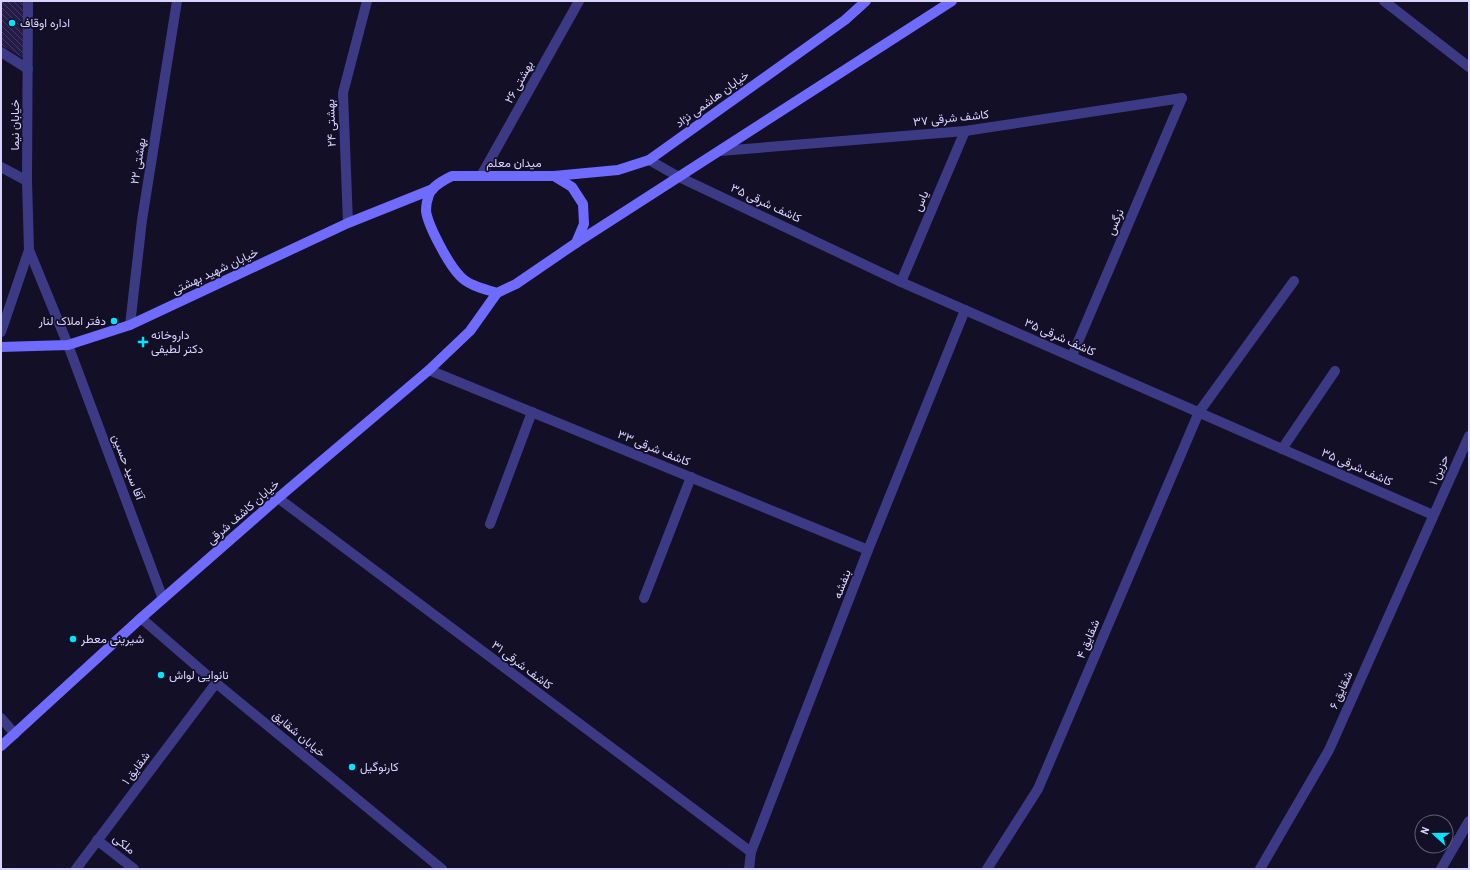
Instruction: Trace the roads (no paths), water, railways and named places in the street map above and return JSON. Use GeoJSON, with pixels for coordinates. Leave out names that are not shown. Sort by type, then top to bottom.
{"type":"FeatureCollection","features":[{"type":"Feature","properties":{"kind":"main road","name":"خیابان هاشمی نژاد"},"geometry":{"type":"LineString","coordinates":[[554,176],[618,170],[649,160],[845,20],[866,1]]}},
{"type":"Feature","properties":{"kind":"main road"},"geometry":{"type":"LineString","coordinates":[[433,189],[429,194],[426,209],[429,222],[448,258],[460,277],[474,285],[496,293],[516,284],[679,176],[952,1]]}},
{"type":"Feature","properties":{"kind":"main road","name":"میدان معلم"},"geometry":{"type":"LineString","coordinates":[[433,189],[442,181],[452,176],[554,176],[572,186],[582,204],[584,224],[576,243]]}},
{"type":"Feature","properties":{"kind":"main road","name":"خیابان شهید بهشتی"},"geometry":{"type":"LineString","coordinates":[[1,347],[68,345],[130,325],[348,223],[433,189]]}},
{"type":"Feature","properties":{"kind":"main road","name":"خیابان کاشف شرقی"},"geometry":{"type":"LineString","coordinates":[[1,746],[141,618],[278,498],[430,370],[470,331],[496,293]]}},
{"type":"Feature","properties":{"kind":"street","name":"خیابان نیما"},"geometry":{"type":"LineString","coordinates":[[1,332],[29,250],[27,181],[28,1]]}},
{"type":"Feature","properties":{"kind":"street","name":"بهشتی ۲۲"},"geometry":{"type":"LineString","coordinates":[[130,325],[142,220],[177,1]]}},
{"type":"Feature","properties":{"kind":"street","name":"بهشتی ۲۴"},"geometry":{"type":"LineString","coordinates":[[348,223],[343,93],[367,1]]}},
{"type":"Feature","properties":{"kind":"street","name":"بهشتی ۲۶"},"geometry":{"type":"LineString","coordinates":[[481,176],[579,1]]}},
{"type":"Feature","properties":{"kind":"street"},"geometry":{"type":"LineString","coordinates":[[1384,1],[1469,67]]}},
{"type":"Feature","properties":{"kind":"street"},"geometry":{"type":"LineString","coordinates":[[1,52],[28,69]]}},
{"type":"Feature","properties":{"kind":"street","name":"کاشف شرقی ۳۷"},"geometry":{"type":"LineString","coordinates":[[720,150],[965,131],[1182,98]]}},
{"type":"Feature","properties":{"kind":"street","name":"نرگس"},"geometry":{"type":"LineString","coordinates":[[1072,356],[1182,98]]}},
{"type":"Feature","properties":{"kind":"street","name":"یاس"},"geometry":{"type":"LineString","coordinates":[[901,282],[965,131]]}},
{"type":"Feature","properties":{"kind":"street","name":"کاشف شرقی ۳۵"},"geometry":{"type":"LineString","coordinates":[[649,160],[679,176],[901,282],[1433,515]]}},
{"type":"Feature","properties":{"kind":"street"},"geometry":{"type":"LineString","coordinates":[[1,166],[27,181]]}},
{"type":"Feature","properties":{"kind":"street","name":"خیابان نیما"},"geometry":{"type":"LineString","coordinates":[[29,250],[68,345]]}},
{"type":"Feature","properties":{"kind":"street","name":"شقایق ۴"},"geometry":{"type":"LineString","coordinates":[[987,869],[1038,789],[1199,412],[1294,281]]}},
{"type":"Feature","properties":{"kind":"street","name":"بنفشه"},"geometry":{"type":"LineString","coordinates":[[749,869],[751,852],[868,550],[965,310]]}},
{"type":"Feature","properties":{"kind":"street","name":"آقا سید حسین"},"geometry":{"type":"LineString","coordinates":[[68,345],[163,599]]}},
{"type":"Feature","properties":{"kind":"street","name":"کاشف شرقی ۳۳"},"geometry":{"type":"LineString","coordinates":[[430,370],[868,550]]}},
{"type":"Feature","properties":{"kind":"street"},"geometry":{"type":"LineString","coordinates":[[1282,449],[1335,371]]}},
{"type":"Feature","properties":{"kind":"street"},"geometry":{"type":"LineString","coordinates":[[490,524],[532,412]]}},
{"type":"Feature","properties":{"kind":"street","name":"حزین ۱"},"geometry":{"type":"LineString","coordinates":[[1433,515],[1469,436]]}},
{"type":"Feature","properties":{"kind":"street"},"geometry":{"type":"LineString","coordinates":[[644,598],[691,478]]}},
{"type":"Feature","properties":{"kind":"street","name":"کاشف شرقی ۳۱"},"geometry":{"type":"LineString","coordinates":[[278,498],[751,852]]}},
{"type":"Feature","properties":{"kind":"street","name":"شقایق ۶"},"geometry":{"type":"LineString","coordinates":[[1260,869],[1329,750],[1433,515]]}},
{"type":"Feature","properties":{"kind":"street","name":"خیابان شقایق"},"geometry":{"type":"LineString","coordinates":[[141,618],[216,683],[442,869]]}},
{"type":"Feature","properties":{"kind":"street","name":"شقایق ۱"},"geometry":{"type":"LineString","coordinates":[[76,869],[216,683]]}},
{"type":"Feature","properties":{"kind":"street"},"geometry":{"type":"LineString","coordinates":[[1,718],[15,734]]}},
{"type":"Feature","properties":{"kind":"street"},"geometry":{"type":"LineString","coordinates":[[1441,869],[1469,821]]}},
{"type":"Feature","properties":{"kind":"street","name":"ملکی"},"geometry":{"type":"LineString","coordinates":[[98,840],[134,869]]}},
{"type":"Feature","properties":{"kind":"place","name":"اداره اوقاف"},"geometry":{"type":"Point","coordinates":[12,23]}},
{"type":"Feature","properties":{"kind":"place","name":"دفتر املاک لنار"},"geometry":{"type":"Point","coordinates":[114,321]}},
{"type":"Feature","properties":{"kind":"place","name":"داروخانه دکتر لطیفی"},"geometry":{"type":"Point","coordinates":[143,342]}},
{"type":"Feature","properties":{"kind":"place","name":"شیرینی معطر"},"geometry":{"type":"Point","coordinates":[73,639]}},
{"type":"Feature","properties":{"kind":"place","name":"نانوایی لواش"},"geometry":{"type":"Point","coordinates":[161,675]}},
{"type":"Feature","properties":{"kind":"place","name":"کارنوگیل"},"geometry":{"type":"Point","coordinates":[352,767]}}]}
